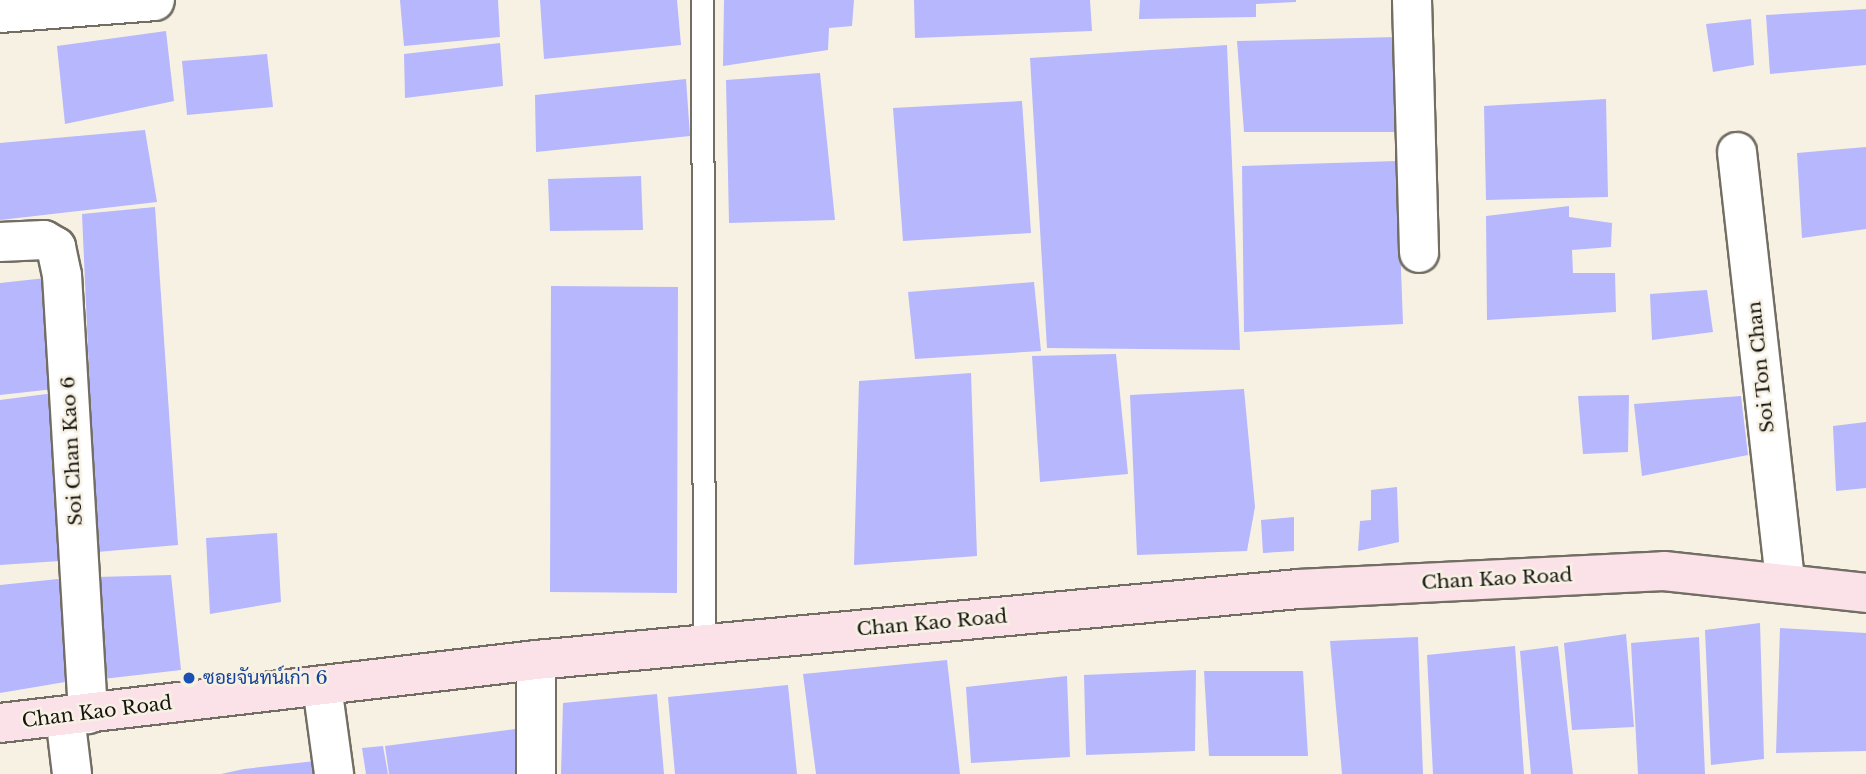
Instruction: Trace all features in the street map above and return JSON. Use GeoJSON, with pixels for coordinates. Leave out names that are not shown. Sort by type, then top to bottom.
{"type":"FeatureCollection","features":[{"type":"Feature","properties":{"kind":"street"},"geometry":{"type":"LineString","coordinates":[[1412,0],[1419,253]]}},
{"type":"Feature","properties":{"kind":"street"},"geometry":{"type":"LineString","coordinates":[[0,13],[155,1]]}},
{"type":"Feature","properties":{"kind":"street","name":"Soi Ton Chan"},"geometry":{"type":"LineString","coordinates":[[1737,152],[1785,582]]}},
{"type":"Feature","properties":{"kind":"street","name":"Soi Chan Kao 6"},"geometry":{"type":"LineString","coordinates":[[0,242],[44,240],[56,247],[62,275],[77,715],[72,774]]}},
{"type":"Feature","properties":{"kind":"street","name":"Chan Kao Road"},"geometry":{"type":"LineString","coordinates":[[0,723],[536,660],[1298,589],[1664,571],[1785,582],[1866,593]]}},
{"type":"Feature","properties":{"kind":"street"},"geometry":{"type":"LineString","coordinates":[[536,660],[536,774]]}},
{"type":"Feature","properties":{"kind":"street"},"geometry":{"type":"LineString","coordinates":[[322,686],[334,774]]}},
{"type":"Feature","properties":{"kind":"lane"},"geometry":{"type":"LineString","coordinates":[[702,0],[704,646]]}},
{"type":"Feature","properties":{"kind":"building"},"geometry":{"type":"Polygon","coordinates":[[[400,0],[498,0],[500,37],[404,46],[400,0]]]}},
{"type":"Feature","properties":{"kind":"building"},"geometry":{"type":"Polygon","coordinates":[[[540,0],[677,0],[681,45],[544,59],[540,0]]]}},
{"type":"Feature","properties":{"kind":"building"},"geometry":{"type":"Polygon","coordinates":[[[724,0],[854,0],[852,26],[829,28],[828,50],[723,66],[724,0]]]}},
{"type":"Feature","properties":{"kind":"building"},"geometry":{"type":"Polygon","coordinates":[[[914,0],[1090,0],[1092,31],[915,38],[914,0]]]}},
{"type":"Feature","properties":{"kind":"building"},"geometry":{"type":"Polygon","coordinates":[[[1140,0],[1296,2],[1256,4],[1256,17],[1139,19],[1140,0]]]}},
{"type":"Feature","properties":{"kind":"building"},"geometry":{"type":"Polygon","coordinates":[[[1866,9],[1866,65],[1770,74],[1766,15],[1866,9]]]}},
{"type":"Feature","properties":{"kind":"building"},"geometry":{"type":"Polygon","coordinates":[[[1751,19],[1754,65],[1713,72],[1706,24],[1751,19]]]}},
{"type":"Feature","properties":{"kind":"building"},"geometry":{"type":"Polygon","coordinates":[[[166,31],[174,101],[65,124],[57,46],[166,31]]]}},
{"type":"Feature","properties":{"kind":"building"},"geometry":{"type":"Polygon","coordinates":[[[1397,37],[1400,132],[1244,132],[1237,41],[1397,37]]]}},
{"type":"Feature","properties":{"kind":"building"},"geometry":{"type":"Polygon","coordinates":[[[500,43],[503,86],[405,98],[404,54],[500,43]]]}},
{"type":"Feature","properties":{"kind":"building"},"geometry":{"type":"Polygon","coordinates":[[[1227,45],[1240,350],[1047,348],[1030,58],[1227,45]]]}},
{"type":"Feature","properties":{"kind":"building"},"geometry":{"type":"Polygon","coordinates":[[[267,54],[273,107],[187,115],[182,61],[267,54]]]}},
{"type":"Feature","properties":{"kind":"building"},"geometry":{"type":"Polygon","coordinates":[[[820,73],[835,220],[729,223],[726,80],[820,73]]]}},
{"type":"Feature","properties":{"kind":"building"},"geometry":{"type":"Polygon","coordinates":[[[686,79],[690,136],[536,152],[535,95],[686,79]]]}},
{"type":"Feature","properties":{"kind":"building"},"geometry":{"type":"Polygon","coordinates":[[[1606,99],[1608,197],[1486,200],[1484,106],[1606,99]]]}},
{"type":"Feature","properties":{"kind":"building"},"geometry":{"type":"Polygon","coordinates":[[[1022,101],[1031,233],[903,241],[893,108],[1022,101]]]}},
{"type":"Feature","properties":{"kind":"building"},"geometry":{"type":"Polygon","coordinates":[[[145,130],[157,202],[0,220],[0,143],[145,130]]]}},
{"type":"Feature","properties":{"kind":"building"},"geometry":{"type":"Polygon","coordinates":[[[1866,147],[1866,229],[1802,238],[1797,153],[1866,147]]]}},
{"type":"Feature","properties":{"kind":"building"},"geometry":{"type":"Polygon","coordinates":[[[1397,161],[1403,324],[1244,332],[1242,166],[1397,161]]]}},
{"type":"Feature","properties":{"kind":"building"},"geometry":{"type":"Polygon","coordinates":[[[641,176],[643,230],[550,231],[548,179],[641,176]]]}},
{"type":"Feature","properties":{"kind":"building"},"geometry":{"type":"Polygon","coordinates":[[[1569,206],[1569,217],[1612,223],[1611,247],[1572,250],[1573,273],[1615,273],[1616,312],[1487,320],[1486,216],[1569,206]]]}},
{"type":"Feature","properties":{"kind":"building"},"geometry":{"type":"Polygon","coordinates":[[[155,207],[178,545],[97,552],[82,214],[155,207]]]}},
{"type":"Feature","properties":{"kind":"building"},"geometry":{"type":"Polygon","coordinates":[[[55,277],[63,388],[0,395],[0,283],[55,277]]]}},
{"type":"Feature","properties":{"kind":"building"},"geometry":{"type":"Polygon","coordinates":[[[1034,282],[1041,351],[915,359],[908,292],[1034,282]]]}},
{"type":"Feature","properties":{"kind":"building"},"geometry":{"type":"Polygon","coordinates":[[[551,286],[678,287],[677,593],[550,592],[551,286]]]}},
{"type":"Feature","properties":{"kind":"building"},"geometry":{"type":"Polygon","coordinates":[[[1707,290],[1713,332],[1652,340],[1650,294],[1707,290]]]}},
{"type":"Feature","properties":{"kind":"building"},"geometry":{"type":"Polygon","coordinates":[[[1116,354],[1128,474],[1040,482],[1032,356],[1116,354]]]}},
{"type":"Feature","properties":{"kind":"building"},"geometry":{"type":"Polygon","coordinates":[[[971,373],[977,556],[854,565],[859,381],[971,373]]]}},
{"type":"Feature","properties":{"kind":"building"},"geometry":{"type":"Polygon","coordinates":[[[1244,389],[1255,507],[1247,551],[1137,555],[1130,395],[1244,389]]]}},
{"type":"Feature","properties":{"kind":"building"},"geometry":{"type":"Polygon","coordinates":[[[62,392],[75,560],[0,565],[0,400],[62,392]]]}},
{"type":"Feature","properties":{"kind":"building"},"geometry":{"type":"Polygon","coordinates":[[[1629,395],[1628,452],[1583,454],[1578,396],[1629,395]]]}},
{"type":"Feature","properties":{"kind":"building"},"geometry":{"type":"Polygon","coordinates":[[[1741,396],[1748,455],[1642,476],[1634,404],[1741,396]]]}},
{"type":"Feature","properties":{"kind":"building"},"geometry":{"type":"Polygon","coordinates":[[[1866,422],[1866,488],[1836,491],[1833,426],[1866,422]]]}},
{"type":"Feature","properties":{"kind":"building"},"geometry":{"type":"Polygon","coordinates":[[[1397,487],[1399,542],[1358,551],[1360,521],[1371,520],[1371,490],[1397,487]]]}},
{"type":"Feature","properties":{"kind":"building"},"geometry":{"type":"Polygon","coordinates":[[[1294,517],[1294,551],[1263,553],[1261,520],[1294,517]]]}},
{"type":"Feature","properties":{"kind":"building"},"geometry":{"type":"Polygon","coordinates":[[[277,533],[281,602],[210,614],[206,538],[277,533]]]}},
{"type":"Feature","properties":{"kind":"building"},"geometry":{"type":"Polygon","coordinates":[[[171,575],[181,670],[103,679],[96,577],[171,575]]]}},
{"type":"Feature","properties":{"kind":"building"},"geometry":{"type":"Polygon","coordinates":[[[68,578],[77,680],[0,693],[0,585],[68,578]]]}},
{"type":"Feature","properties":{"kind":"building"},"geometry":{"type":"Polygon","coordinates":[[[1760,623],[1764,759],[1711,765],[1705,630],[1760,623]]]}},
{"type":"Feature","properties":{"kind":"building"},"geometry":{"type":"Polygon","coordinates":[[[1780,628],[1866,633],[1866,751],[1776,753],[1780,628]]]}},
{"type":"Feature","properties":{"kind":"building"},"geometry":{"type":"Polygon","coordinates":[[[1626,634],[1634,727],[1572,730],[1564,643],[1626,634]]]}},
{"type":"Feature","properties":{"kind":"building"},"geometry":{"type":"Polygon","coordinates":[[[1418,637],[1423,774],[1342,774],[1330,641],[1418,637]]]}},
{"type":"Feature","properties":{"kind":"building"},"geometry":{"type":"Polygon","coordinates":[[[1699,637],[1705,774],[1638,774],[1631,643],[1699,637]]]}},
{"type":"Feature","properties":{"kind":"building"},"geometry":{"type":"Polygon","coordinates":[[[1515,646],[1524,774],[1433,774],[1427,655],[1515,646]]]}},
{"type":"Feature","properties":{"kind":"building"},"geometry":{"type":"Polygon","coordinates":[[[1558,646],[1573,774],[1531,774],[1520,651],[1558,646]]]}},
{"type":"Feature","properties":{"kind":"building"},"geometry":{"type":"Polygon","coordinates":[[[947,660],[960,774],[816,774],[803,674],[947,660]]]}},
{"type":"Feature","properties":{"kind":"building"},"geometry":{"type":"Polygon","coordinates":[[[1196,670],[1195,751],[1086,755],[1084,675],[1196,670]]]}},
{"type":"Feature","properties":{"kind":"building"},"geometry":{"type":"Polygon","coordinates":[[[1204,671],[1303,671],[1308,756],[1209,756],[1204,671]]]}},
{"type":"Feature","properties":{"kind":"building"},"geometry":{"type":"Polygon","coordinates":[[[1067,676],[1070,757],[971,763],[966,687],[1067,676]]]}},
{"type":"Feature","properties":{"kind":"building"},"geometry":{"type":"Polygon","coordinates":[[[788,685],[797,774],[675,774],[668,697],[788,685]]]}},
{"type":"Feature","properties":{"kind":"building"},"geometry":{"type":"Polygon","coordinates":[[[657,694],[664,774],[561,774],[563,703],[657,694]]]}},
{"type":"Feature","properties":{"kind":"building"},"geometry":{"type":"Polygon","coordinates":[[[515,729],[523,774],[389,774],[385,746],[515,729]]]}},
{"type":"Feature","properties":{"kind":"building"},"geometry":{"type":"Polygon","coordinates":[[[383,746],[388,774],[366,774],[362,748],[383,746]]]}},
{"type":"Feature","properties":{"kind":"building"},"geometry":{"type":"Polygon","coordinates":[[[315,761],[317,774],[221,774],[244,769],[315,761]]]}},
{"type":"Feature","properties":{"kind":"place","name":"ซอยจันทน์เก่า 6"},"geometry":{"type":"Point","coordinates":[189,678]}}]}
